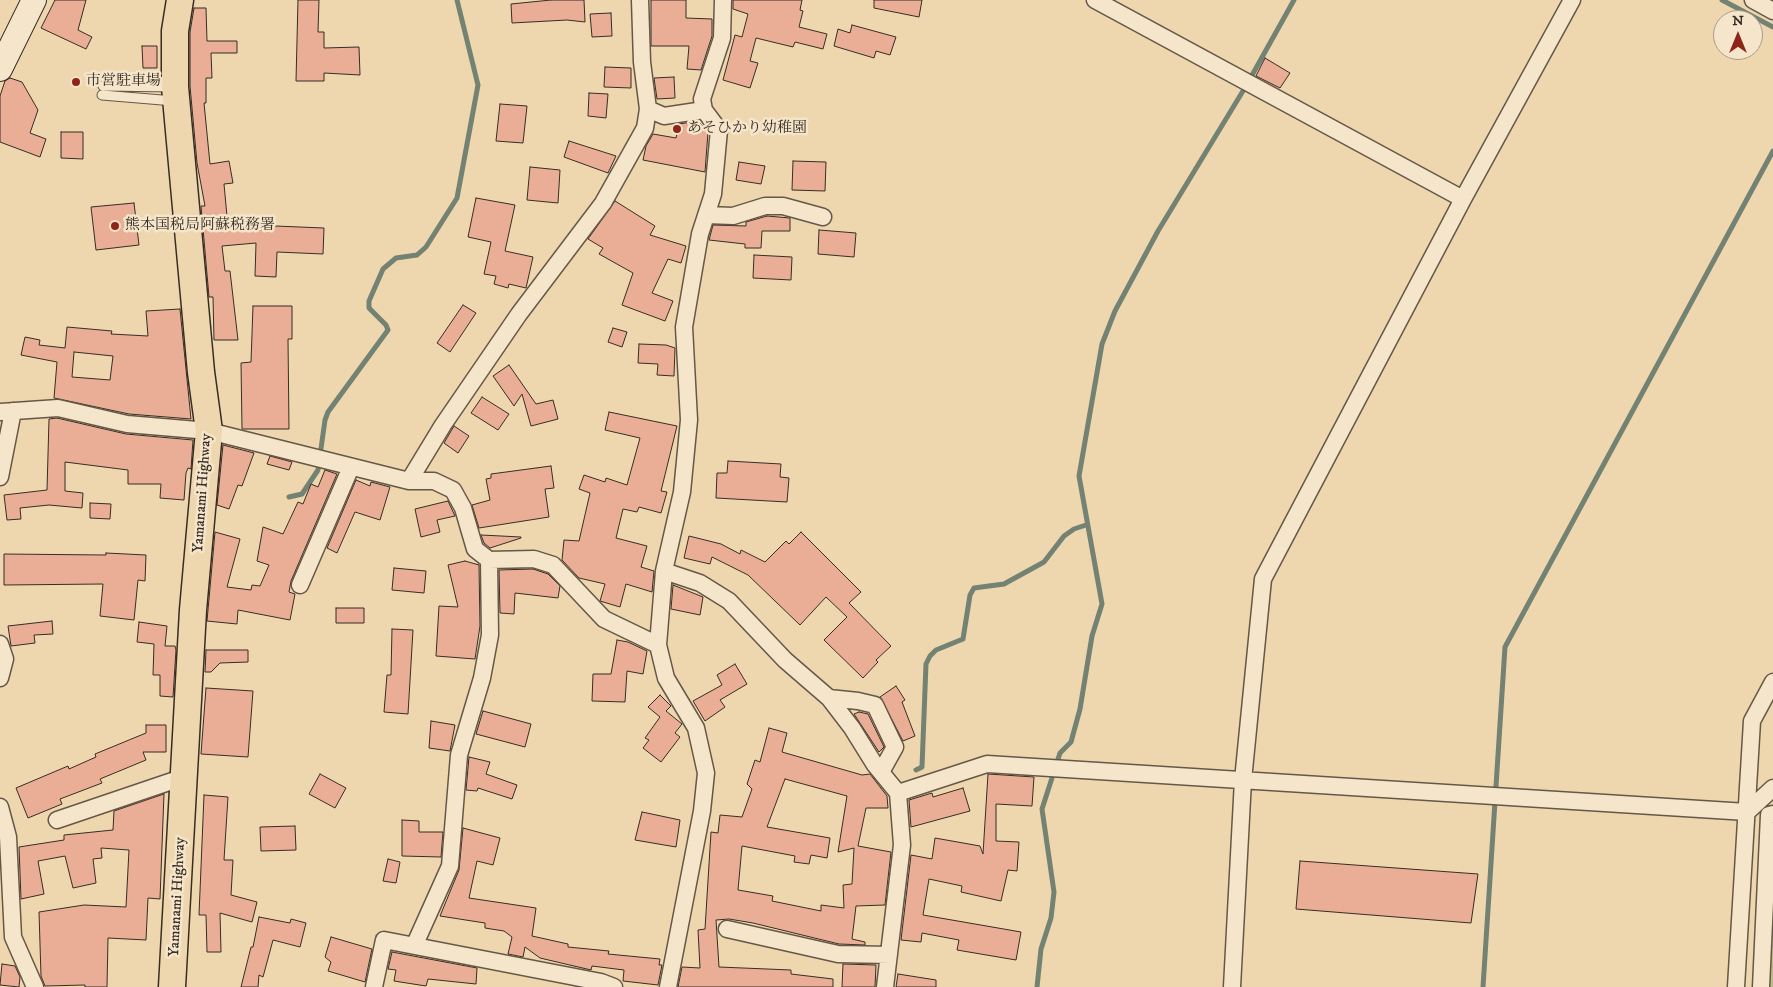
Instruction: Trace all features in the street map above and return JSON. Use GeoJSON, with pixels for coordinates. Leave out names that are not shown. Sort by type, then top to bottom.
{"type":"FeatureCollection","features":[{"type":"Feature","properties":{"kind":"main road","name":"Yamanami Highway"},"geometry":{"type":"LineString","coordinates":[[172,987],[194,610],[209,431],[201,372],[176,94],[175,31],[180,0]]}},
{"type":"Feature","properties":{"kind":"street"},"geometry":{"type":"LineString","coordinates":[[0,69],[34,0]]}},
{"type":"Feature","properties":{"kind":"street"},"geometry":{"type":"LineString","coordinates":[[169,0],[175,31]]}},
{"type":"Feature","properties":{"kind":"street"},"geometry":{"type":"LineString","coordinates":[[409,481],[443,425],[513,322],[603,203],[646,128],[648,109],[642,62],[640,0]]}},
{"type":"Feature","properties":{"kind":"street"},"geometry":{"type":"LineString","coordinates":[[668,987],[702,811],[706,773],[696,728],[666,678],[658,645],[664,571],[682,492],[689,420],[684,327],[700,234],[713,194],[719,130],[704,110],[702,99],[722,38],[723,0]]}},
{"type":"Feature","properties":{"kind":"street"},"geometry":{"type":"LineString","coordinates":[[1095,0],[1464,199]]}},
{"type":"Feature","properties":{"kind":"street"},"geometry":{"type":"LineString","coordinates":[[1232,987],[1243,780],[1263,579],[1464,199],[1572,0]]}},
{"type":"Feature","properties":{"kind":"street"},"geometry":{"type":"LineString","coordinates":[[1753,0],[1773,11]]}},
{"type":"Feature","properties":{"kind":"street"},"geometry":{"type":"LineString","coordinates":[[648,109],[664,116],[704,110]]}},
{"type":"Feature","properties":{"kind":"street"},"geometry":{"type":"LineString","coordinates":[[706,215],[733,216],[765,206],[783,206],[823,217]]}},
{"type":"Feature","properties":{"kind":"street"},"geometry":{"type":"LineString","coordinates":[[0,477],[7,411],[58,408],[127,424],[209,431],[409,481],[434,481],[453,490],[463,508],[475,549],[489,560],[534,559],[553,565],[604,618],[658,645]]}},
{"type":"Feature","properties":{"kind":"street"},"geometry":{"type":"LineString","coordinates":[[300,585],[351,467]]}},
{"type":"Feature","properties":{"kind":"street"},"geometry":{"type":"LineString","coordinates":[[415,944],[450,866],[459,755],[482,678],[490,635],[489,560]]}},
{"type":"Feature","properties":{"kind":"street"},"geometry":{"type":"LineString","coordinates":[[664,571],[700,583],[729,600],[785,660],[828,698],[898,793],[902,845],[885,987]]}},
{"type":"Feature","properties":{"kind":"street"},"geometry":{"type":"LineString","coordinates":[[0,644],[5,659],[0,678]]}},
{"type":"Feature","properties":{"kind":"street"},"geometry":{"type":"LineString","coordinates":[[1736,987],[1752,721],[1773,682]]}},
{"type":"Feature","properties":{"kind":"street"},"geometry":{"type":"LineString","coordinates":[[828,698],[858,701],[874,706],[895,748],[881,772]]}},
{"type":"Feature","properties":{"kind":"street"},"geometry":{"type":"LineString","coordinates":[[898,793],[987,764],[1747,812],[1773,788]]}},
{"type":"Feature","properties":{"kind":"street"},"geometry":{"type":"LineString","coordinates":[[58,820],[184,777]]}},
{"type":"Feature","properties":{"kind":"street"},"geometry":{"type":"LineString","coordinates":[[0,808],[8,837],[13,937],[35,987]]}},
{"type":"Feature","properties":{"kind":"street"},"geometry":{"type":"LineString","coordinates":[[1761,987],[1769,815],[1773,814]]}},
{"type":"Feature","properties":{"kind":"street"},"geometry":{"type":"LineString","coordinates":[[727,929],[838,954],[889,955]]}},
{"type":"Feature","properties":{"kind":"street"},"geometry":{"type":"LineString","coordinates":[[374,987],[384,940],[415,944],[601,982],[614,987]]}},
{"type":"Feature","properties":{"kind":"lane"},"geometry":{"type":"LineString","coordinates":[[176,94],[103,90],[176,94]]}},
{"type":"Feature","properties":{"kind":"shaded area"},"geometry":{"type":"Polygon","coordinates":[[[1773,841],[1773,987],[1766,987],[1773,841]]]}},
{"type":"Feature","properties":{"kind":"building"},"geometry":{"type":"Polygon","coordinates":[[[55,0],[86,0],[78,30],[92,37],[86,49],[41,28],[55,0]]]}},
{"type":"Feature","properties":{"kind":"building"},"geometry":{"type":"Polygon","coordinates":[[[298,0],[319,0],[318,32],[324,32],[324,48],[359,47],[360,75],[324,73],[324,81],[296,81],[298,0]]]}},
{"type":"Feature","properties":{"kind":"building"},"geometry":{"type":"Polygon","coordinates":[[[551,0],[584,0],[585,22],[567,20],[512,23],[511,4],[551,0]]]}},
{"type":"Feature","properties":{"kind":"building"},"geometry":{"type":"Polygon","coordinates":[[[651,0],[686,0],[686,18],[712,19],[712,36],[701,70],[687,69],[689,46],[651,46],[651,0]]]}},
{"type":"Feature","properties":{"kind":"building"},"geometry":{"type":"Polygon","coordinates":[[[733,0],[802,0],[800,10],[803,11],[799,27],[827,34],[823,49],[795,42],[793,47],[756,38],[750,61],[758,63],[750,88],[723,80],[735,35],[742,37],[748,14],[733,9],[733,0]]]}},
{"type":"Feature","properties":{"kind":"building"},"geometry":{"type":"Polygon","coordinates":[[[874,0],[922,0],[919,17],[874,8],[874,0]]]}},
{"type":"Feature","properties":{"kind":"building"},"geometry":{"type":"Polygon","coordinates":[[[194,8],[206,8],[207,41],[237,41],[237,53],[211,53],[212,78],[206,78],[206,103],[204,103],[210,164],[229,161],[233,183],[224,184],[228,227],[251,225],[324,228],[323,254],[277,252],[276,277],[255,276],[256,243],[222,246],[225,271],[230,271],[238,340],[214,340],[213,297],[209,297],[201,206],[205,206],[197,163],[190,86],[190,32],[194,8]]]}},
{"type":"Feature","properties":{"kind":"building"},"geometry":{"type":"Polygon","coordinates":[[[611,13],[612,36],[592,37],[590,14],[611,13]]]}},
{"type":"Feature","properties":{"kind":"building"},"geometry":{"type":"Polygon","coordinates":[[[852,25],[896,37],[890,55],[876,51],[874,58],[834,46],[838,29],[850,33],[852,25]]]}},
{"type":"Feature","properties":{"kind":"building"},"geometry":{"type":"Polygon","coordinates":[[[142,46],[157,46],[157,68],[143,68],[142,46]]]}},
{"type":"Feature","properties":{"kind":"building"},"geometry":{"type":"Polygon","coordinates":[[[1265,58],[1290,73],[1280,88],[1256,76],[1265,58]]]}},
{"type":"Feature","properties":{"kind":"building"},"geometry":{"type":"Polygon","coordinates":[[[605,67],[631,68],[631,88],[604,87],[605,67]]]}},
{"type":"Feature","properties":{"kind":"building"},"geometry":{"type":"Polygon","coordinates":[[[674,77],[675,98],[657,99],[654,78],[674,77]]]}},
{"type":"Feature","properties":{"kind":"building"},"geometry":{"type":"Polygon","coordinates":[[[10,78],[22,82],[38,110],[30,133],[46,139],[40,157],[0,142],[0,96],[5,81],[10,78]]]}},
{"type":"Feature","properties":{"kind":"building"},"geometry":{"type":"Polygon","coordinates":[[[589,93],[608,94],[606,118],[588,116],[589,93]]]}},
{"type":"Feature","properties":{"kind":"building"},"geometry":{"type":"Polygon","coordinates":[[[500,104],[527,106],[523,143],[496,141],[500,104]]]}},
{"type":"Feature","properties":{"kind":"building"},"geometry":{"type":"Polygon","coordinates":[[[698,121],[708,132],[705,172],[643,160],[646,146],[653,134],[676,138],[679,124],[698,121]]]}},
{"type":"Feature","properties":{"kind":"building"},"geometry":{"type":"Polygon","coordinates":[[[61,132],[83,132],[83,159],[61,158],[61,132]]]}},
{"type":"Feature","properties":{"kind":"building"},"geometry":{"type":"Polygon","coordinates":[[[569,141],[616,156],[608,173],[564,157],[569,141]]]}},
{"type":"Feature","properties":{"kind":"building"},"geometry":{"type":"Polygon","coordinates":[[[793,161],[826,162],[825,191],[792,190],[793,161]]]}},
{"type":"Feature","properties":{"kind":"building"},"geometry":{"type":"Polygon","coordinates":[[[739,162],[765,166],[761,184],[736,180],[739,162]]]}},
{"type":"Feature","properties":{"kind":"building"},"geometry":{"type":"Polygon","coordinates":[[[530,167],[560,170],[558,203],[527,200],[530,167]]]}},
{"type":"Feature","properties":{"kind":"building"},"geometry":{"type":"Polygon","coordinates":[[[476,198],[515,205],[505,251],[533,257],[526,288],[509,284],[508,288],[494,284],[496,276],[484,274],[491,242],[468,237],[476,198]]]}},
{"type":"Feature","properties":{"kind":"building"},"geometry":{"type":"Polygon","coordinates":[[[615,201],[655,226],[650,235],[686,246],[681,263],[668,259],[652,293],[673,301],[665,321],[622,305],[633,273],[599,254],[603,248],[588,239],[615,201]]]}},
{"type":"Feature","properties":{"kind":"building","name":"熊本国税局阿蘇税務署"},"geometry":{"type":"Polygon","coordinates":[[[134,203],[139,245],[96,250],[91,207],[134,203]]]}},
{"type":"Feature","properties":{"kind":"building"},"geometry":{"type":"Polygon","coordinates":[[[767,216],[790,218],[790,231],[762,231],[761,248],[745,248],[745,244],[709,240],[713,225],[746,226],[746,222],[767,216]]]}},
{"type":"Feature","properties":{"kind":"building"},"geometry":{"type":"Polygon","coordinates":[[[819,230],[856,233],[854,257],[818,254],[819,230]]]}},
{"type":"Feature","properties":{"kind":"building"},"geometry":{"type":"Polygon","coordinates":[[[754,255],[792,257],[791,280],[753,278],[754,255]]]}},
{"type":"Feature","properties":{"kind":"building"},"geometry":{"type":"Polygon","coordinates":[[[463,305],[476,313],[450,352],[437,343],[463,305]]]}},
{"type":"Feature","properties":{"kind":"building"},"geometry":{"type":"Polygon","coordinates":[[[253,306],[292,306],[292,339],[288,339],[289,429],[242,429],[241,363],[251,362],[253,306]]]}},
{"type":"Feature","properties":{"kind":"building"},"geometry":{"type":"Polygon","coordinates":[[[180,309],[191,419],[129,414],[54,398],[57,362],[21,355],[25,337],[40,340],[39,345],[65,348],[67,327],[112,331],[111,334],[148,336],[146,311],[180,309]],[[74,352],[72,377],[110,380],[113,356],[74,352]]]}},
{"type":"Feature","properties":{"kind":"building"},"geometry":{"type":"Polygon","coordinates":[[[613,328],[627,332],[622,347],[608,342],[613,328]]]}},
{"type":"Feature","properties":{"kind":"building"},"geometry":{"type":"Polygon","coordinates":[[[639,344],[666,345],[675,348],[674,376],[657,375],[658,364],[638,363],[639,344]]]}},
{"type":"Feature","properties":{"kind":"building"},"geometry":{"type":"Polygon","coordinates":[[[509,365],[536,404],[553,400],[558,419],[531,426],[522,394],[514,406],[493,376],[509,365]]]}},
{"type":"Feature","properties":{"kind":"building"},"geometry":{"type":"Polygon","coordinates":[[[482,397],[509,414],[498,430],[471,413],[482,397]]]}},
{"type":"Feature","properties":{"kind":"building"},"geometry":{"type":"Polygon","coordinates":[[[609,412],[677,426],[661,491],[667,492],[661,513],[639,507],[637,512],[623,509],[616,538],[647,546],[641,567],[654,571],[652,592],[626,584],[620,607],[600,601],[605,584],[579,578],[562,560],[564,540],[579,541],[590,493],[579,489],[584,475],[605,482],[606,478],[627,485],[640,438],[605,430],[609,412]]]}},
{"type":"Feature","properties":{"kind":"building"},"geometry":{"type":"Polygon","coordinates":[[[57,418],[126,434],[193,440],[191,469],[188,468],[186,473],[184,500],[160,498],[161,484],[128,484],[128,470],[65,462],[65,491],[83,493],[82,508],[49,505],[20,508],[21,519],[7,520],[4,495],[47,490],[49,419],[57,418]]]}},
{"type":"Feature","properties":{"kind":"building"},"geometry":{"type":"Polygon","coordinates":[[[454,426],[469,436],[458,453],[444,443],[454,426]]]}},
{"type":"Feature","properties":{"kind":"building"},"geometry":{"type":"Polygon","coordinates":[[[223,445],[254,453],[242,486],[238,485],[229,509],[217,505],[223,445]]]}},
{"type":"Feature","properties":{"kind":"building"},"geometry":{"type":"Polygon","coordinates":[[[270,456],[292,462],[289,470],[267,464],[270,456]]]}},
{"type":"Feature","properties":{"kind":"building"},"geometry":{"type":"Polygon","coordinates":[[[728,461],[781,464],[780,477],[789,478],[787,502],[716,498],[717,473],[727,473],[728,461]]]}},
{"type":"Feature","properties":{"kind":"building"},"geometry":{"type":"Polygon","coordinates":[[[551,466],[554,488],[545,489],[549,517],[479,528],[472,505],[490,500],[486,479],[491,478],[491,474],[551,466]]]}},
{"type":"Feature","properties":{"kind":"building"},"geometry":{"type":"Polygon","coordinates":[[[325,470],[337,474],[291,581],[289,592],[295,594],[290,620],[238,610],[237,624],[207,621],[215,532],[240,539],[227,587],[251,590],[252,585],[260,586],[269,565],[257,561],[263,527],[283,534],[298,502],[303,504],[311,484],[318,487],[325,470]]]}},
{"type":"Feature","properties":{"kind":"building"},"geometry":{"type":"Polygon","coordinates":[[[356,480],[370,486],[371,482],[390,487],[380,520],[355,512],[337,553],[327,548],[356,480]]]}},
{"type":"Feature","properties":{"kind":"building"},"geometry":{"type":"Polygon","coordinates":[[[448,501],[455,516],[437,520],[440,532],[421,537],[415,509],[448,501]]]}},
{"type":"Feature","properties":{"kind":"building"},"geometry":{"type":"Polygon","coordinates":[[[90,503],[111,504],[110,519],[90,518],[90,503]]]}},
{"type":"Feature","properties":{"kind":"building"},"geometry":{"type":"Polygon","coordinates":[[[801,532],[861,592],[849,603],[891,646],[876,660],[878,662],[863,678],[824,640],[847,617],[826,597],[800,625],[748,575],[712,557],[710,564],[684,558],[689,536],[721,544],[740,554],[741,550],[765,562],[786,541],[789,544],[801,532]]]}},
{"type":"Feature","properties":{"kind":"building"},"geometry":{"type":"Polygon","coordinates":[[[481,535],[521,538],[490,548],[484,543],[481,535]]]}},
{"type":"Feature","properties":{"kind":"building"},"geometry":{"type":"Polygon","coordinates":[[[106,553],[146,555],[145,581],[138,580],[134,620],[100,616],[103,584],[4,585],[4,554],[106,555],[106,553]]]}},
{"type":"Feature","properties":{"kind":"building"},"geometry":{"type":"Polygon","coordinates":[[[465,561],[479,565],[480,626],[475,659],[436,656],[439,606],[458,607],[448,565],[465,561]]]}},
{"type":"Feature","properties":{"kind":"building"},"geometry":{"type":"Polygon","coordinates":[[[394,568],[426,571],[424,593],[392,590],[394,568]]]}},
{"type":"Feature","properties":{"kind":"building"},"geometry":{"type":"Polygon","coordinates":[[[533,569],[548,574],[560,586],[558,598],[515,593],[514,614],[500,613],[499,570],[533,569]]]}},
{"type":"Feature","properties":{"kind":"building"},"geometry":{"type":"Polygon","coordinates":[[[673,585],[703,597],[700,615],[671,609],[673,585]]]}},
{"type":"Feature","properties":{"kind":"building"},"geometry":{"type":"Polygon","coordinates":[[[336,608],[364,608],[364,623],[336,623],[336,608]]]}},
{"type":"Feature","properties":{"kind":"building"},"geometry":{"type":"Polygon","coordinates":[[[52,621],[53,634],[34,635],[35,643],[11,646],[8,626],[52,621]]]}},
{"type":"Feature","properties":{"kind":"building"},"geometry":{"type":"Polygon","coordinates":[[[139,622],[167,626],[165,646],[175,646],[176,650],[173,697],[160,696],[160,675],[153,675],[154,644],[137,642],[139,622]]]}},
{"type":"Feature","properties":{"kind":"building"},"geometry":{"type":"Polygon","coordinates":[[[392,629],[413,630],[408,714],[384,712],[387,675],[391,675],[392,629]]]}},
{"type":"Feature","properties":{"kind":"building"},"geometry":{"type":"Polygon","coordinates":[[[617,640],[628,642],[647,651],[643,674],[627,671],[625,702],[592,701],[593,674],[611,674],[617,640]]]}},
{"type":"Feature","properties":{"kind":"building"},"geometry":{"type":"Polygon","coordinates":[[[206,650],[248,650],[248,662],[220,663],[211,672],[205,672],[206,650]]]}},
{"type":"Feature","properties":{"kind":"building"},"geometry":{"type":"Polygon","coordinates":[[[735,664],[747,684],[720,700],[725,707],[705,721],[693,701],[722,685],[717,675],[735,664]]]}},
{"type":"Feature","properties":{"kind":"building"},"geometry":{"type":"Polygon","coordinates":[[[896,686],[905,700],[902,702],[915,736],[903,741],[880,697],[896,686]]]}},
{"type":"Feature","properties":{"kind":"building"},"geometry":{"type":"Polygon","coordinates":[[[206,688],[253,691],[248,757],[201,754],[206,688]]]}},
{"type":"Feature","properties":{"kind":"building"},"geometry":{"type":"Polygon","coordinates":[[[660,695],[671,706],[666,711],[682,724],[675,733],[680,737],[661,762],[643,748],[649,740],[645,738],[660,717],[648,707],[660,695]]]}},
{"type":"Feature","properties":{"kind":"building"},"geometry":{"type":"Polygon","coordinates":[[[483,711],[531,724],[525,747],[476,734],[483,711]]]}},
{"type":"Feature","properties":{"kind":"building"},"geometry":{"type":"Polygon","coordinates":[[[859,712],[868,714],[884,747],[879,752],[854,714],[859,712]]]}},
{"type":"Feature","properties":{"kind":"building"},"geometry":{"type":"Polygon","coordinates":[[[431,721],[455,725],[450,751],[429,748],[431,721]]]}},
{"type":"Feature","properties":{"kind":"building"},"geometry":{"type":"Polygon","coordinates":[[[146,725],[166,725],[166,752],[143,752],[146,760],[100,779],[102,783],[60,799],[62,804],[28,818],[16,788],[68,766],[69,769],[96,757],[95,754],[146,733],[146,725]]]}},
{"type":"Feature","properties":{"kind":"building"},"geometry":{"type":"Polygon","coordinates":[[[769,728],[787,733],[782,752],[862,775],[870,774],[887,796],[888,808],[866,808],[858,846],[891,852],[885,905],[856,906],[852,939],[865,942],[865,945],[839,944],[753,923],[729,919],[716,920],[719,967],[791,970],[791,974],[833,979],[833,987],[678,987],[682,967],[700,968],[698,930],[705,929],[711,832],[718,833],[720,815],[742,817],[752,789],[747,784],[755,760],[760,762],[769,728]],[[785,779],[767,827],[830,838],[827,858],[811,855],[809,864],[794,862],[795,856],[742,846],[738,890],[773,896],[772,901],[821,911],[821,905],[844,908],[843,885],[852,884],[854,848],[838,852],[847,796],[785,779]]]}},
{"type":"Feature","properties":{"kind":"building"},"geometry":{"type":"Polygon","coordinates":[[[469,757],[490,762],[486,774],[517,785],[512,799],[478,788],[477,791],[466,790],[469,757]]]}},
{"type":"Feature","properties":{"kind":"building"},"geometry":{"type":"Polygon","coordinates":[[[320,774],[346,788],[335,808],[309,794],[320,774]]]}},
{"type":"Feature","properties":{"kind":"building"},"geometry":{"type":"Polygon","coordinates":[[[988,774],[1034,777],[1032,806],[996,804],[996,841],[1019,842],[1017,871],[1008,870],[1001,901],[961,892],[962,886],[929,879],[923,915],[1021,932],[1016,960],[957,950],[959,940],[922,933],[921,942],[901,940],[911,855],[932,859],[935,838],[980,846],[983,854],[988,774]]]}},
{"type":"Feature","properties":{"kind":"building"},"geometry":{"type":"Polygon","coordinates":[[[963,788],[970,811],[911,827],[909,800],[932,793],[933,797],[963,788]]]}},
{"type":"Feature","properties":{"kind":"building"},"geometry":{"type":"Polygon","coordinates":[[[164,794],[160,899],[148,898],[146,940],[108,938],[107,987],[85,987],[85,985],[45,986],[41,976],[39,912],[84,905],[126,907],[129,850],[101,848],[102,858],[93,859],[96,883],[73,888],[65,856],[38,861],[44,894],[21,899],[19,847],[64,840],[64,835],[113,830],[114,811],[164,794]]]}},
{"type":"Feature","properties":{"kind":"building"},"geometry":{"type":"Polygon","coordinates":[[[204,795],[228,797],[224,860],[233,860],[231,895],[257,902],[252,922],[220,913],[221,952],[207,952],[206,915],[199,915],[204,795]]]}},
{"type":"Feature","properties":{"kind":"building"},"geometry":{"type":"Polygon","coordinates":[[[642,812],[680,820],[676,847],[635,840],[642,812]]]}},
{"type":"Feature","properties":{"kind":"building"},"geometry":{"type":"Polygon","coordinates":[[[402,820],[419,821],[419,832],[443,832],[441,857],[402,856],[402,820]]]}},
{"type":"Feature","properties":{"kind":"building"},"geometry":{"type":"Polygon","coordinates":[[[295,826],[296,850],[261,851],[260,827],[295,826]]]}},
{"type":"Feature","properties":{"kind":"building"},"geometry":{"type":"Polygon","coordinates":[[[463,828],[500,838],[493,865],[477,861],[469,898],[536,908],[532,936],[568,944],[568,947],[609,951],[608,954],[660,959],[659,965],[662,965],[658,985],[623,981],[624,970],[592,966],[591,970],[540,958],[525,947],[523,957],[508,954],[512,937],[504,931],[485,928],[485,923],[440,916],[459,870],[463,828]]]}},
{"type":"Feature","properties":{"kind":"building"},"geometry":{"type":"Polygon","coordinates":[[[388,859],[400,862],[396,883],[383,881],[388,859]]]}},
{"type":"Feature","properties":{"kind":"building"},"geometry":{"type":"Polygon","coordinates":[[[1300,861],[1478,874],[1471,923],[1296,909],[1300,861]]]}},
{"type":"Feature","properties":{"kind":"building"},"geometry":{"type":"Polygon","coordinates":[[[259,917],[290,923],[291,919],[306,923],[300,947],[273,940],[263,977],[259,975],[258,987],[241,987],[251,947],[253,947],[259,917]]]}},
{"type":"Feature","properties":{"kind":"building"},"geometry":{"type":"Polygon","coordinates":[[[331,937],[372,949],[365,982],[328,971],[331,962],[325,957],[331,937]]]}},
{"type":"Feature","properties":{"kind":"building"},"geometry":{"type":"Polygon","coordinates":[[[392,952],[477,968],[476,984],[428,979],[426,986],[394,981],[396,970],[388,969],[392,952]]]}},
{"type":"Feature","properties":{"kind":"building"},"geometry":{"type":"Polygon","coordinates":[[[2,964],[15,966],[20,977],[19,987],[0,985],[2,964]]]}},
{"type":"Feature","properties":{"kind":"building"},"geometry":{"type":"Polygon","coordinates":[[[843,964],[876,965],[875,987],[842,987],[843,964]]]}},
{"type":"Feature","properties":{"kind":"building"},"geometry":{"type":"Polygon","coordinates":[[[898,974],[936,980],[936,987],[896,987],[898,974]]]}},
{"type":"Feature","properties":{"kind":"waterway"},"geometry":{"type":"LineString","coordinates":[[289,497],[302,494],[318,470],[325,420],[328,412],[388,330],[386,325],[369,308],[369,301],[383,269],[396,258],[417,255],[426,247],[457,198],[478,85],[457,0]]}},
{"type":"Feature","properties":{"kind":"waterway"},"geometry":{"type":"LineString","coordinates":[[1037,987],[1041,949],[1051,918],[1054,892],[1042,809],[1060,753],[1071,742],[1080,709],[1092,636],[1102,604],[1079,476],[1102,344],[1115,311],[1158,231],[1246,86],[1294,0]]}},
{"type":"Feature","properties":{"kind":"waterway"},"geometry":{"type":"LineString","coordinates":[[1722,0],[1773,27]]}},
{"type":"Feature","properties":{"kind":"waterway"},"geometry":{"type":"LineString","coordinates":[[1483,987],[1505,647],[1773,151]]}},
{"type":"Feature","properties":{"kind":"waterway"},"geometry":{"type":"LineString","coordinates":[[916,770],[922,767],[926,664],[936,650],[963,639],[970,595],[974,588],[1004,584],[1044,562],[1064,536],[1074,529],[1086,525]]}},
{"type":"Feature","properties":{"kind":"place","name":"市営駐車場"},"geometry":{"type":"Point","coordinates":[76,82]}},
{"type":"Feature","properties":{"kind":"place","name":"あそひかり幼稚園"},"geometry":{"type":"Point","coordinates":[677,129]}},
{"type":"Feature","properties":{"kind":"place","name":"熊本国税局阿蘇税務署"},"geometry":{"type":"Point","coordinates":[115,226]}}]}
